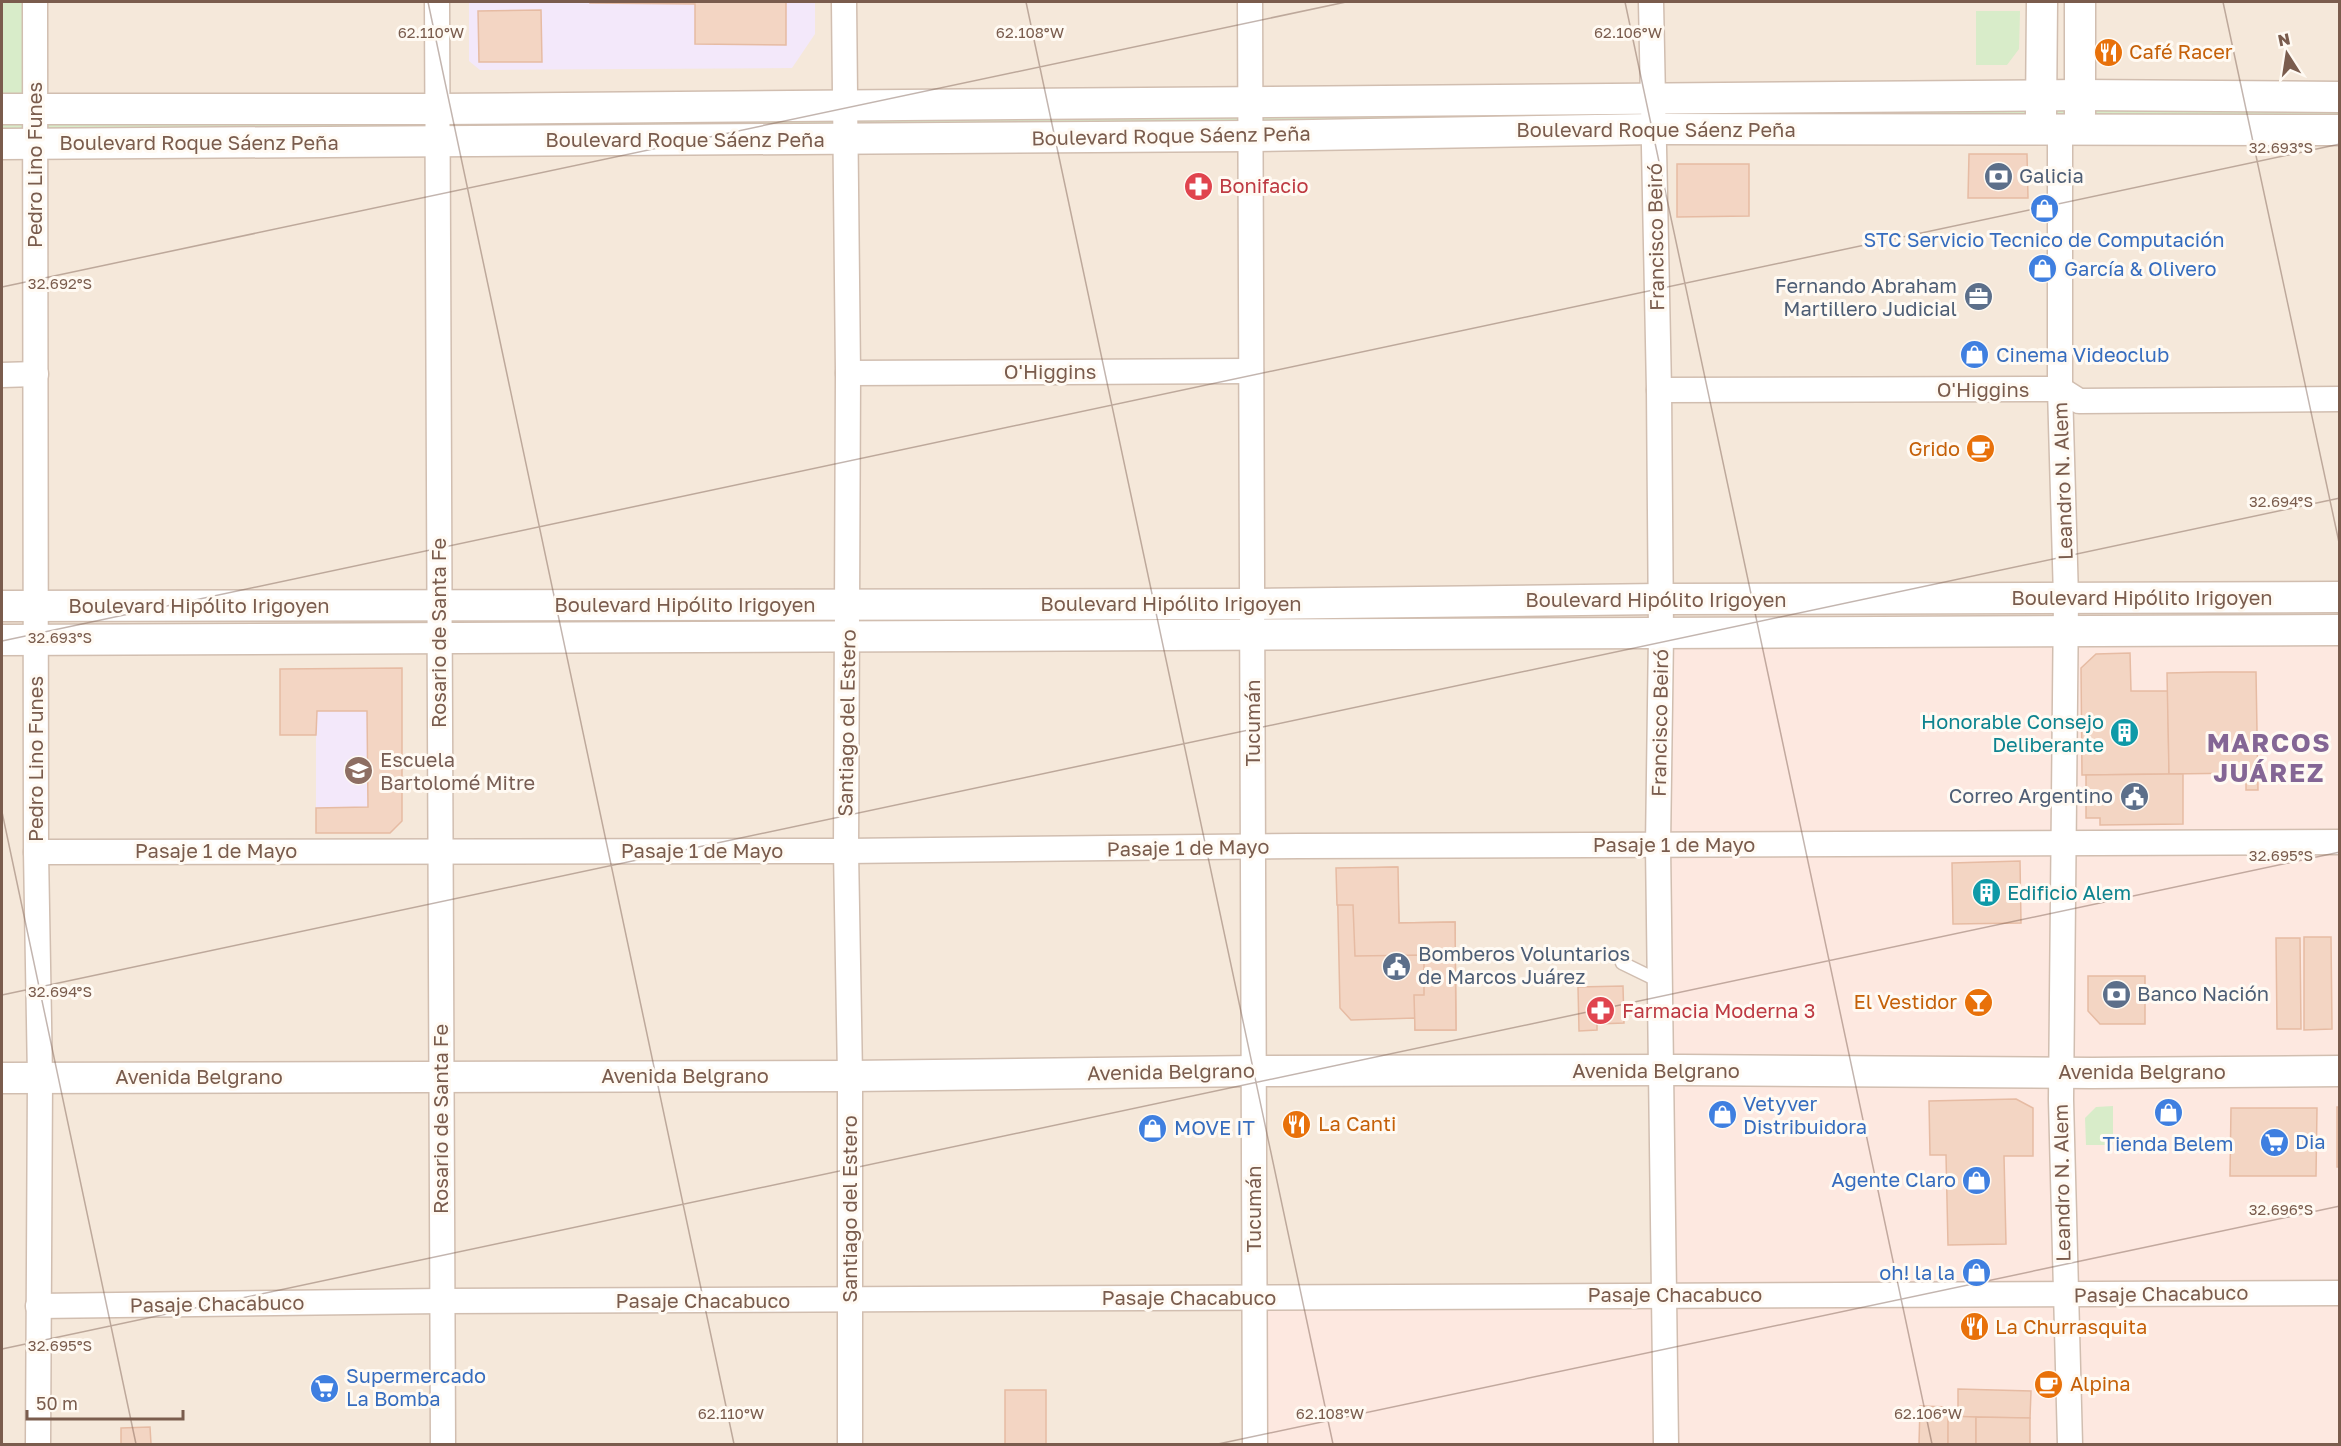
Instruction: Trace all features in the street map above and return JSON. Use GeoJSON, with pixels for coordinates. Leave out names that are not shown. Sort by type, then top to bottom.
{"type":"FeatureCollection","features":[{"type":"Feature","properties":{"kind":"street","name":"Pedro Lino Funes"},"geometry":{"type":"LineString","coordinates":[[35,2],[35,640],[40,1078],[38,1444]]}},
{"type":"Feature","properties":{"kind":"street","name":"Rosario de Santa Fe"},"geometry":{"type":"LineString","coordinates":[[437,2],[443,1444]]}},
{"type":"Feature","properties":{"kind":"street","name":"Santiago del Estero"},"geometry":{"type":"LineString","coordinates":[[844,2],[848,374],[846,851],[850,1076],[850,1444]]}},
{"type":"Feature","properties":{"kind":"street","name":"Tucumán"},"geometry":{"type":"LineString","coordinates":[[1250,2],[1255,1444]]}},
{"type":"Feature","properties":{"kind":"street","name":"Francisco Beiró"},"geometry":{"type":"LineString","coordinates":[[1652,2],[1659,390],[1661,634],[1658,846],[1666,1444]]}},
{"type":"Feature","properties":{"kind":"street","name":"Leandro N. Alem"},"geometry":{"type":"LineString","coordinates":[[2042,2],[2042,95],[2060,129],[2060,390],[2066,598],[2061,1073],[2064,1295],[2070,1444]]}},
{"type":"Feature","properties":{"kind":"street","name":"Leandro N. Alem"},"geometry":{"type":"LineString","coordinates":[[2060,129],[2079,95],[2080,2]]}},
{"type":"Feature","properties":{"kind":"street","name":"Boulevard Roque Sáenz Peña"},"geometry":{"type":"LineString","coordinates":[[2,144],[1251,136],[2042,95],[2340,97]]}},
{"type":"Feature","properties":{"kind":"street","name":"Boulevard Roque Sáenz Peña"},"geometry":{"type":"LineString","coordinates":[[2,109],[437,109],[1251,102],[2060,129],[2340,130]]}},
{"type":"Feature","properties":{"kind":"street","name":"O'Higgins"},"geometry":{"type":"LineString","coordinates":[[848,374],[1251,370]]}},
{"type":"Feature","properties":{"kind":"street"},"geometry":{"type":"LineString","coordinates":[[2,375],[36,375]]}},
{"type":"Feature","properties":{"kind":"street","name":"O'Higgins"},"geometry":{"type":"LineString","coordinates":[[1659,390],[2060,390],[2079,401],[2340,399]]}},
{"type":"Feature","properties":{"kind":"street","name":"Boulevard Hipólito Irigoyen"},"geometry":{"type":"LineString","coordinates":[[2,606],[1252,604],[1660,599],[2340,597]]}},
{"type":"Feature","properties":{"kind":"street","name":"Boulevard Hipólito Irigoyen"},"geometry":{"type":"LineString","coordinates":[[2,640],[2340,630]]}},
{"type":"Feature","properties":{"kind":"street","name":"Pasaje 1 de Mayo"},"geometry":{"type":"LineString","coordinates":[[36,852],[846,851],[2340,842]]}},
{"type":"Feature","properties":{"kind":"street","name":"Avenida Belgrano"},"geometry":{"type":"LineString","coordinates":[[2,1078],[850,1076],[1254,1071],[2061,1073],[2340,1071]]}},
{"type":"Feature","properties":{"kind":"street","name":"Pasaje Chacabuco"},"geometry":{"type":"LineString","coordinates":[[38,1306],[442,1301],[2340,1293]]}},
{"type":"Feature","properties":{"kind":"lane"},"geometry":{"type":"LineString","coordinates":[[1622,963],[1659,981]]}},
{"type":"Feature","properties":{"kind":"shaded area"},"geometry":{"type":"Polygon","coordinates":[[[2,2],[2339,2],[2339,1444],[2,1444],[2,2]]]}},
{"type":"Feature","properties":{"kind":"shaded area"},"geometry":{"type":"Polygon","coordinates":[[[469,2],[815,2],[815,34],[792,68],[480,70],[469,61],[469,2]]]}},
{"type":"Feature","properties":{"kind":"shaded area"},"geometry":{"type":"Polygon","coordinates":[[[2339,630],[2339,1444],[1255,1444],[1255,1297],[1663,1295],[1661,634],[2339,630]]]}},
{"type":"Feature","properties":{"kind":"shaded area","name":"Escuela Bartolomé Mitre"},"geometry":{"type":"Polygon","coordinates":[[[402,668],[402,821],[390,833],[316,833],[316,735],[280,735],[280,669],[402,668]]]}},
{"type":"Feature","properties":{"kind":"green space"},"geometry":{"type":"Polygon","coordinates":[[[2,2],[35,2],[35,108],[2,109],[2,2]]]}},
{"type":"Feature","properties":{"kind":"green space"},"geometry":{"type":"Polygon","coordinates":[[[1976,11],[2020,11],[2019,49],[2007,65],[1976,65],[1976,11]]]}},
{"type":"Feature","properties":{"kind":"green space"},"geometry":{"type":"Polygon","coordinates":[[[2340,107],[2339,119],[2,132],[2,120],[2340,107]]]}},
{"type":"Feature","properties":{"kind":"green space"},"geometry":{"type":"Polygon","coordinates":[[[2113,1106],[2113,1145],[2086,1145],[2085,1118],[2096,1107],[2113,1106]]]}},
{"type":"Feature","properties":{"kind":"building"},"geometry":{"type":"Polygon","coordinates":[[[590,2],[786,2],[786,45],[695,44],[695,4],[590,2]]]}},
{"type":"Feature","properties":{"kind":"building"},"geometry":{"type":"Polygon","coordinates":[[[541,10],[542,62],[479,62],[478,11],[541,10]]]}},
{"type":"Feature","properties":{"kind":"building","name":"Galicia"},"geometry":{"type":"Polygon","coordinates":[[[1969,154],[2027,154],[2028,198],[1968,198],[1969,154]]]}},
{"type":"Feature","properties":{"kind":"building"},"geometry":{"type":"Polygon","coordinates":[[[1677,164],[1749,164],[1749,216],[1677,217],[1677,164]]]}},
{"type":"Feature","properties":{"kind":"building","name":"Honorable Consejo Deliberante"},"geometry":{"type":"Polygon","coordinates":[[[2130,653],[2131,691],[2168,691],[2169,774],[2082,775],[2081,668],[2096,654],[2130,653]]]}},
{"type":"Feature","properties":{"kind":"building","name":"Escuela Bartolomé Mitre"},"geometry":{"type":"Polygon","coordinates":[[[402,668],[402,821],[390,833],[316,833],[316,808],[368,807],[367,711],[317,711],[316,735],[280,735],[280,669],[402,668]]]}},
{"type":"Feature","properties":{"kind":"building"},"geometry":{"type":"Polygon","coordinates":[[[2256,672],[2258,790],[2246,790],[2246,773],[2169,774],[2167,673],[2256,672]]]}},
{"type":"Feature","properties":{"kind":"building","name":"Correo Argentino"},"geometry":{"type":"Polygon","coordinates":[[[2183,774],[2183,824],[2100,825],[2100,818],[2086,818],[2086,775],[2183,774]]]}},
{"type":"Feature","properties":{"kind":"building","name":"Edificio Alem"},"geometry":{"type":"Polygon","coordinates":[[[2020,861],[2021,923],[1953,924],[1952,863],[2020,861]]]}},
{"type":"Feature","properties":{"kind":"building","name":"Bomberos Voluntarios de Marcos Juárez"},"geometry":{"type":"Polygon","coordinates":[[[1397,867],[1399,923],[1455,922],[1456,1030],[1415,1030],[1415,1018],[1351,1020],[1340,1008],[1337,869],[1397,867]]]}},
{"type":"Feature","properties":{"kind":"building","name":"Bomberos Voluntarios de Marcos Juárez"},"geometry":{"type":"Polygon","coordinates":[[[1398,867],[1399,923],[1455,922],[1456,1030],[1415,1030],[1414,995],[1424,995],[1424,955],[1355,956],[1353,905],[1337,905],[1336,868],[1398,867]]]}},
{"type":"Feature","properties":{"kind":"building"},"geometry":{"type":"Polygon","coordinates":[[[2304,937],[2331,937],[2332,1029],[2304,1030],[2304,937]]]}},
{"type":"Feature","properties":{"kind":"building"},"geometry":{"type":"Polygon","coordinates":[[[2276,938],[2300,938],[2301,1029],[2277,1029],[2276,938]]]}},
{"type":"Feature","properties":{"kind":"building","name":"Banco Nación"},"geometry":{"type":"Polygon","coordinates":[[[2088,976],[2145,976],[2145,1024],[2100,1024],[2088,1011],[2088,976]]]}},
{"type":"Feature","properties":{"kind":"building"},"geometry":{"type":"Polygon","coordinates":[[[1623,986],[1624,1023],[1597,1024],[1597,1030],[1579,1031],[1578,987],[1623,986]]]}},
{"type":"Feature","properties":{"kind":"building"},"geometry":{"type":"Polygon","coordinates":[[[2016,1099],[2033,1108],[2033,1156],[2004,1156],[2006,1244],[1948,1245],[1946,1155],[1930,1155],[1929,1101],[2016,1099]]]}},
{"type":"Feature","properties":{"kind":"building"},"geometry":{"type":"Polygon","coordinates":[[[2337,1107],[2340,1107],[2340,1167],[2337,1167],[2337,1107]]]}},
{"type":"Feature","properties":{"kind":"building","name":"Dia"},"geometry":{"type":"Polygon","coordinates":[[[2231,1108],[2317,1108],[2316,1176],[2230,1176],[2231,1108]]]}},
{"type":"Feature","properties":{"kind":"building"},"geometry":{"type":"Polygon","coordinates":[[[1958,1389],[2031,1391],[2030,1418],[1958,1417],[1958,1389]]]}},
{"type":"Feature","properties":{"kind":"building"},"geometry":{"type":"Polygon","coordinates":[[[1005,1390],[1046,1390],[1046,1444],[1005,1444],[1005,1390]]]}},
{"type":"Feature","properties":{"kind":"building"},"geometry":{"type":"Polygon","coordinates":[[[1920,1406],[1949,1407],[1948,1444],[1919,1444],[1920,1406]]]}},
{"type":"Feature","properties":{"kind":"building"},"geometry":{"type":"Polygon","coordinates":[[[1948,1416],[1976,1417],[1976,1444],[1948,1444],[1948,1416]]]}},
{"type":"Feature","properties":{"kind":"building"},"geometry":{"type":"Polygon","coordinates":[[[1976,1417],[2030,1418],[2030,1444],[1976,1444],[1976,1417]]]}},
{"type":"Feature","properties":{"kind":"building"},"geometry":{"type":"Polygon","coordinates":[[[150,1427],[151,1444],[121,1444],[121,1428],[150,1427]]]}},
{"type":"Feature","properties":{"kind":"place","name":"Café Racer"},"geometry":{"type":"Point","coordinates":[2108,52]}},
{"type":"Feature","properties":{"kind":"place","name":"Galicia"},"geometry":{"type":"Point","coordinates":[1998,176]}},
{"type":"Feature","properties":{"kind":"place","name":"Bonifacio"},"geometry":{"type":"Point","coordinates":[1198,186]}},
{"type":"Feature","properties":{"kind":"place","name":"STC Servicio Tecnico de Computación"},"geometry":{"type":"Point","coordinates":[2044,209]}},
{"type":"Feature","properties":{"kind":"place","name":"García & Olivero"},"geometry":{"type":"Point","coordinates":[2043,269]}},
{"type":"Feature","properties":{"kind":"place","name":"Fernando Abraham Martillero Judicial"},"geometry":{"type":"Point","coordinates":[1978,297]}},
{"type":"Feature","properties":{"kind":"place","name":"Cinema Videoclub"},"geometry":{"type":"Point","coordinates":[1975,355]}},
{"type":"Feature","properties":{"kind":"place","name":"Grido"},"geometry":{"type":"Point","coordinates":[1981,449]}},
{"type":"Feature","properties":{"kind":"place","name":"Honorable Consejo Deliberante"},"geometry":{"type":"Point","coordinates":[2125,733]}},
{"type":"Feature","properties":{"kind":"place","name":"Escuela Bartolomé Mitre"},"geometry":{"type":"Point","coordinates":[359,771]}},
{"type":"Feature","properties":{"kind":"place","name":"Correo Argentino"},"geometry":{"type":"Point","coordinates":[2134,796]}},
{"type":"Feature","properties":{"kind":"place","name":"Edificio Alem"},"geometry":{"type":"Point","coordinates":[1986,893]}},
{"type":"Feature","properties":{"kind":"place","name":"Bomberos Voluntarios de Marcos Juárez"},"geometry":{"type":"Point","coordinates":[1397,966]}},
{"type":"Feature","properties":{"kind":"place","name":"Banco Nación"},"geometry":{"type":"Point","coordinates":[2116,994]}},
{"type":"Feature","properties":{"kind":"place","name":"El Vestidor"},"geometry":{"type":"Point","coordinates":[1978,1002]}},
{"type":"Feature","properties":{"kind":"place","name":"Farmacia Moderna 3"},"geometry":{"type":"Point","coordinates":[1601,1011]}},
{"type":"Feature","properties":{"kind":"place","name":"Tienda Belem"},"geometry":{"type":"Point","coordinates":[2168,1113]}},
{"type":"Feature","properties":{"kind":"place","name":"Vetyver Distribuidora"},"geometry":{"type":"Point","coordinates":[1722,1115]}},
{"type":"Feature","properties":{"kind":"place","name":"La Canti"},"geometry":{"type":"Point","coordinates":[1297,1124]}},
{"type":"Feature","properties":{"kind":"place","name":"MOVE IT"},"geometry":{"type":"Point","coordinates":[1153,1128]}},
{"type":"Feature","properties":{"kind":"place","name":"Dia"},"geometry":{"type":"Point","coordinates":[2274,1142]}},
{"type":"Feature","properties":{"kind":"place","name":"Agente Claro"},"geometry":{"type":"Point","coordinates":[1977,1180]}},
{"type":"Feature","properties":{"kind":"place","name":"oh! la la"},"geometry":{"type":"Point","coordinates":[1976,1273]}},
{"type":"Feature","properties":{"kind":"place","name":"La Churrasquita"},"geometry":{"type":"Point","coordinates":[1974,1327]}},
{"type":"Feature","properties":{"kind":"place","name":"Alpina"},"geometry":{"type":"Point","coordinates":[2049,1384]}},
{"type":"Feature","properties":{"kind":"place","name":"Supermercado La Bomba"},"geometry":{"type":"Point","coordinates":[325,1388]}},
{"type":"Feature","properties":{"kind":"district","name":"MARCOS JUÁREZ"},"geometry":{"type":"Point","coordinates":[2269,758]}}]}
